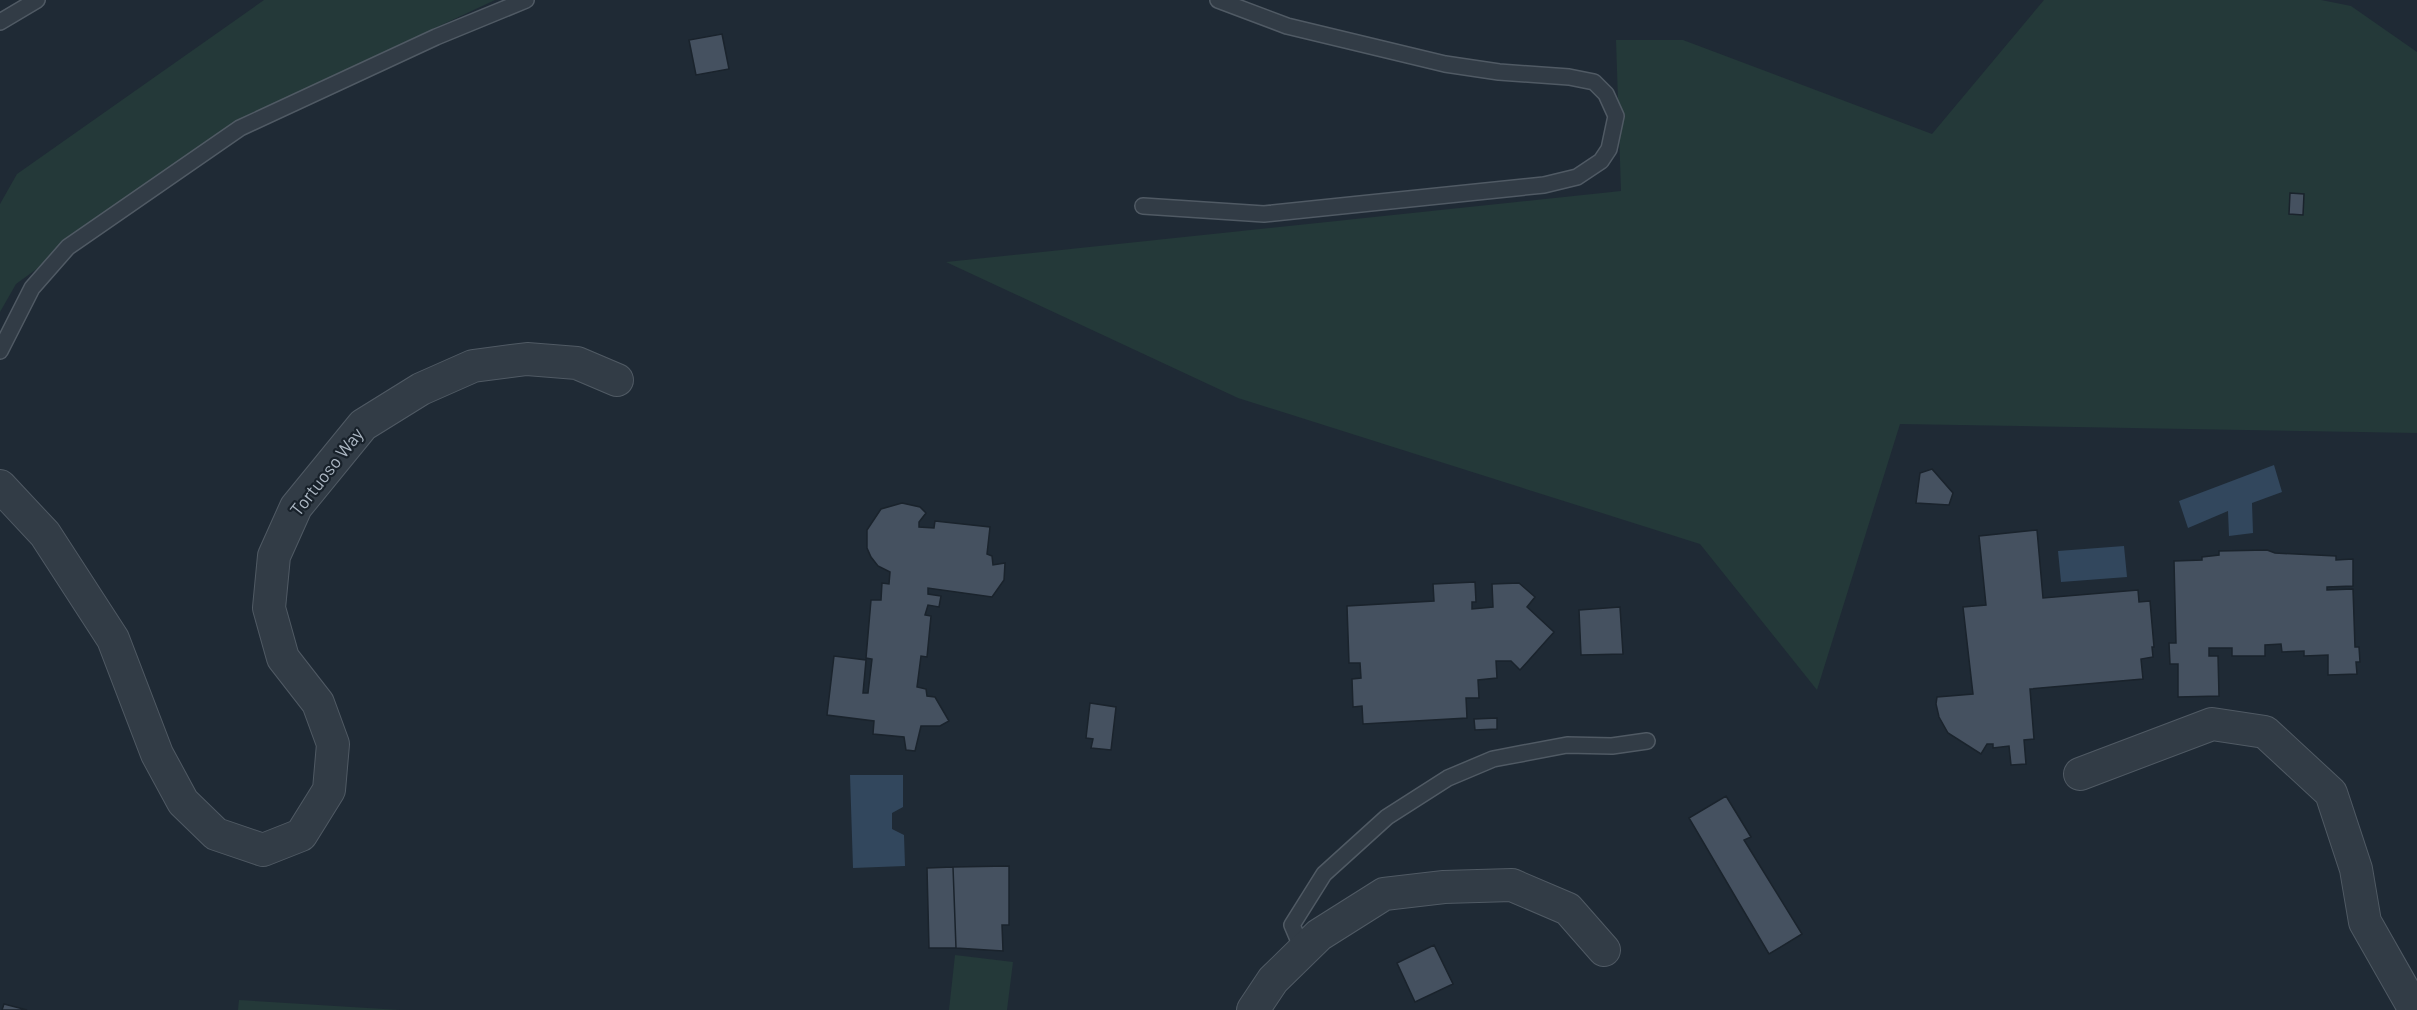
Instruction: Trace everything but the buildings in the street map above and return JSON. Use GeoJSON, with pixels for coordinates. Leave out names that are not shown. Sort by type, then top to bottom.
{"type":"FeatureCollection","features":[{"type":"Feature","properties":{"kind":"street","name":"Tortuoso Way"},"geometry":{"type":"LineString","coordinates":[[0,486],[45,534],[113,639],[157,754],[183,802],[216,834],[263,850],[301,835],[329,790],[333,744],[318,703],[283,658],[269,608],[274,556],[296,507],[363,425],[421,389],[473,366],[526,359],[577,363],[617,380]]}},
{"type":"Feature","properties":{"kind":"street"},"geometry":{"type":"LineString","coordinates":[[2080,774],[2212,724],[2265,732],[2331,793],[2356,869],[2365,922],[2415,1010]]}},
{"type":"Feature","properties":{"kind":"street"},"geometry":{"type":"LineString","coordinates":[[1253,1010],[1273,980],[1319,935],[1384,894],[1444,887],[1512,885],[1568,909],[1604,950]]}},
{"type":"Feature","properties":{"kind":"lane"},"geometry":{"type":"LineString","coordinates":[[0,22],[37,0]]}},
{"type":"Feature","properties":{"kind":"lane"},"geometry":{"type":"LineString","coordinates":[[0,351],[32,288],[68,247],[240,128],[436,37],[526,0]]}},
{"type":"Feature","properties":{"kind":"lane"},"geometry":{"type":"LineString","coordinates":[[1143,206],[1264,214],[1533,186],[1577,177],[1601,161],[1609,149],[1616,116],[1606,94],[1594,82],[1569,77],[1499,72],[1445,64],[1287,26],[1218,0]]}},
{"type":"Feature","properties":{"kind":"lane"},"geometry":{"type":"LineString","coordinates":[[1303,951],[1292,925],[1324,874],[1386,817],[1448,778],[1493,759],[1567,745],[1612,746],[1647,741]]}},
{"type":"Feature","properties":{"kind":"green space"},"geometry":{"type":"Polygon","coordinates":[[[264,0],[495,0],[247,116],[16,284],[0,312],[0,204],[17,174],[264,0]]]}},
{"type":"Feature","properties":{"kind":"green space"},"geometry":{"type":"Polygon","coordinates":[[[2044,0],[2321,0],[2351,6],[2417,52],[2417,433],[1900,424],[1817,690],[1700,544],[1238,398],[946,262],[1621,191],[1616,40],[1683,40],[1932,134],[2044,0]]]}},
{"type":"Feature","properties":{"kind":"green space"},"geometry":{"type":"Polygon","coordinates":[[[955,955],[1013,962],[1007,1010],[949,1010],[955,955]]]}},
{"type":"Feature","properties":{"kind":"green space"},"geometry":{"type":"Polygon","coordinates":[[[239,1000],[400,1010],[238,1010],[239,1000]]]}},
{"type":"Feature","properties":{"kind":"water"},"geometry":{"type":"Polygon","coordinates":[[[2274,465],[2282,492],[2252,503],[2253,533],[2229,536],[2228,511],[2188,528],[2179,501],[2274,465]]]}},
{"type":"Feature","properties":{"kind":"water"},"geometry":{"type":"Polygon","coordinates":[[[2124,546],[2127,577],[2061,582],[2058,551],[2124,546]]]}},
{"type":"Feature","properties":{"kind":"water"},"geometry":{"type":"Polygon","coordinates":[[[850,775],[903,775],[903,807],[892,813],[892,829],[904,835],[905,866],[853,868],[850,775]]]}}]}
